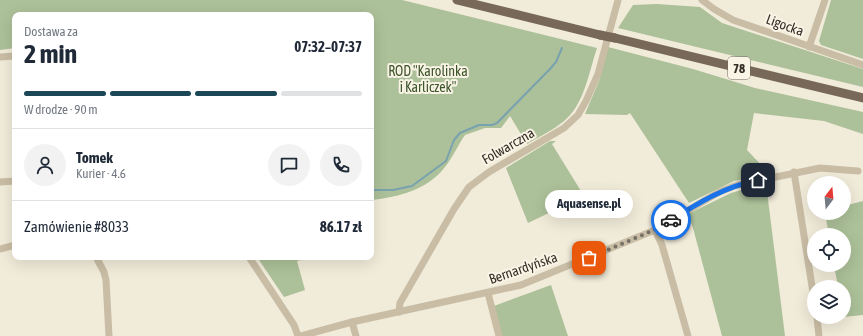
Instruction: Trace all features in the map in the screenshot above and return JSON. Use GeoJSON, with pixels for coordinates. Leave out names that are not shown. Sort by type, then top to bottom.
{"type":"FeatureCollection","features":[{"type":"Feature","properties":{"kind":"main road","name":"78"},"geometry":{"type":"LineString","coordinates":[[457,0],[863,98]]}},
{"type":"Feature","properties":{"kind":"street","name":"Folwarczna"},"geometry":{"type":"LineString","coordinates":[[399,312],[400,303],[454,209],[469,187],[489,172],[564,128],[578,115],[598,74],[618,0]]}},
{"type":"Feature","properties":{"kind":"street","name":"Ligocka"},"geometry":{"type":"LineString","coordinates":[[702,0],[733,20],[863,65]]}},
{"type":"Feature","properties":{"kind":"street"},"geometry":{"type":"LineString","coordinates":[[712,0],[714,9]]}},
{"type":"Feature","properties":{"kind":"street"},"geometry":{"type":"LineString","coordinates":[[809,47],[825,0]]}},
{"type":"Feature","properties":{"kind":"street"},"geometry":{"type":"LineString","coordinates":[[0,58],[12,56]]}},
{"type":"Feature","properties":{"kind":"street","name":"Bernardyńska"},"geometry":{"type":"LineString","coordinates":[[300,336],[352,322],[521,285],[654,230],[719,192],[737,184],[820,168],[858,171]]}},
{"type":"Feature","properties":{"kind":"street"},"geometry":{"type":"LineString","coordinates":[[794,172],[811,280]]}},
{"type":"Feature","properties":{"kind":"street"},"geometry":{"type":"LineString","coordinates":[[0,182],[12,181]]}},
{"type":"Feature","properties":{"kind":"street"},"geometry":{"type":"LineString","coordinates":[[654,230],[662,245],[688,336]]}},
{"type":"Feature","properties":{"kind":"street"},"geometry":{"type":"LineString","coordinates":[[0,249],[12,246]]}},
{"type":"Feature","properties":{"kind":"street"},"geometry":{"type":"LineString","coordinates":[[98,260],[104,272],[106,280],[109,336]]}},
{"type":"Feature","properties":{"kind":"street"},"geometry":{"type":"LineString","coordinates":[[251,260],[294,324],[300,336]]}},
{"type":"Feature","properties":{"kind":"street"},"geometry":{"type":"LineString","coordinates":[[488,293],[499,336]]}},
{"type":"Feature","properties":{"kind":"street"},"geometry":{"type":"LineString","coordinates":[[352,322],[356,336]]}},
{"type":"Feature","properties":{"kind":"street"},"geometry":{"type":"LineString","coordinates":[[817,324],[819,336]]}},
{"type":"Feature","properties":{"kind":"green space","name":"ROD \"Karolinka i Karliczek\""},"geometry":{"type":"Polygon","coordinates":[[[0,0],[402,0],[597,48],[581,97],[571,114],[564,121],[527,144],[510,116],[501,128],[485,128],[465,135],[445,167],[438,175],[421,187],[392,197],[374,200],[374,12],[12,12],[12,48],[0,50],[0,0]]]}},
{"type":"Feature","properties":{"kind":"green space"},"geometry":{"type":"Polygon","coordinates":[[[831,0],[863,0],[863,59],[821,45],[819,41],[831,0]]]}},
{"type":"Feature","properties":{"kind":"green space"},"geometry":{"type":"Polygon","coordinates":[[[657,4],[700,7],[722,23],[863,69],[863,87],[618,28],[633,5],[657,4]]]}},
{"type":"Feature","properties":{"kind":"green space"},"geometry":{"type":"Polygon","coordinates":[[[608,47],[693,69],[755,88],[863,112],[863,134],[824,121],[754,113],[747,150],[764,168],[765,176],[734,181],[689,203],[630,113],[627,115],[585,114],[599,81],[608,47]]]}},
{"type":"Feature","properties":{"kind":"green space"},"geometry":{"type":"Polygon","coordinates":[[[550,141],[556,141],[552,144],[584,196],[528,223],[506,168],[550,141]]]}},
{"type":"Feature","properties":{"kind":"green space"},"geometry":{"type":"Polygon","coordinates":[[[766,183],[785,336],[722,336],[688,214],[731,193],[766,183]]]}},
{"type":"Feature","properties":{"kind":"green space"},"geometry":{"type":"Polygon","coordinates":[[[863,201],[863,315],[851,316],[851,280],[837,280],[835,272],[851,272],[851,228],[828,228],[826,220],[851,220],[851,204],[863,201]]]}},
{"type":"Feature","properties":{"kind":"green space"},"geometry":{"type":"Polygon","coordinates":[[[259,260],[301,260],[297,261],[305,290],[284,297],[259,260]]]}},
{"type":"Feature","properties":{"kind":"green space"},"geometry":{"type":"Polygon","coordinates":[[[551,285],[568,336],[502,336],[494,306],[551,285]]]}},
{"type":"Feature","properties":{"kind":"waterway"},"geometry":{"type":"LineString","coordinates":[[374,190],[393,190],[412,186],[446,161],[454,140],[460,133],[479,125],[492,125],[497,123],[550,69],[556,62],[562,48]]}},
{"type":"Feature","properties":{"kind":"way so far"},"geometry":{"type":"LineString","coordinates":[[589,258],[654,230],[671,220]]}},
{"type":"Feature","properties":{"kind":"place","name":"Aquasense.pl"},"geometry":{"type":"Point","coordinates":[589,258]}},
{"type":"Feature","properties":{"kind":"route"},"geometry":{"type":"LineString","coordinates":[[671,220],[719,192],[737,184],[758,180]]}}]}
